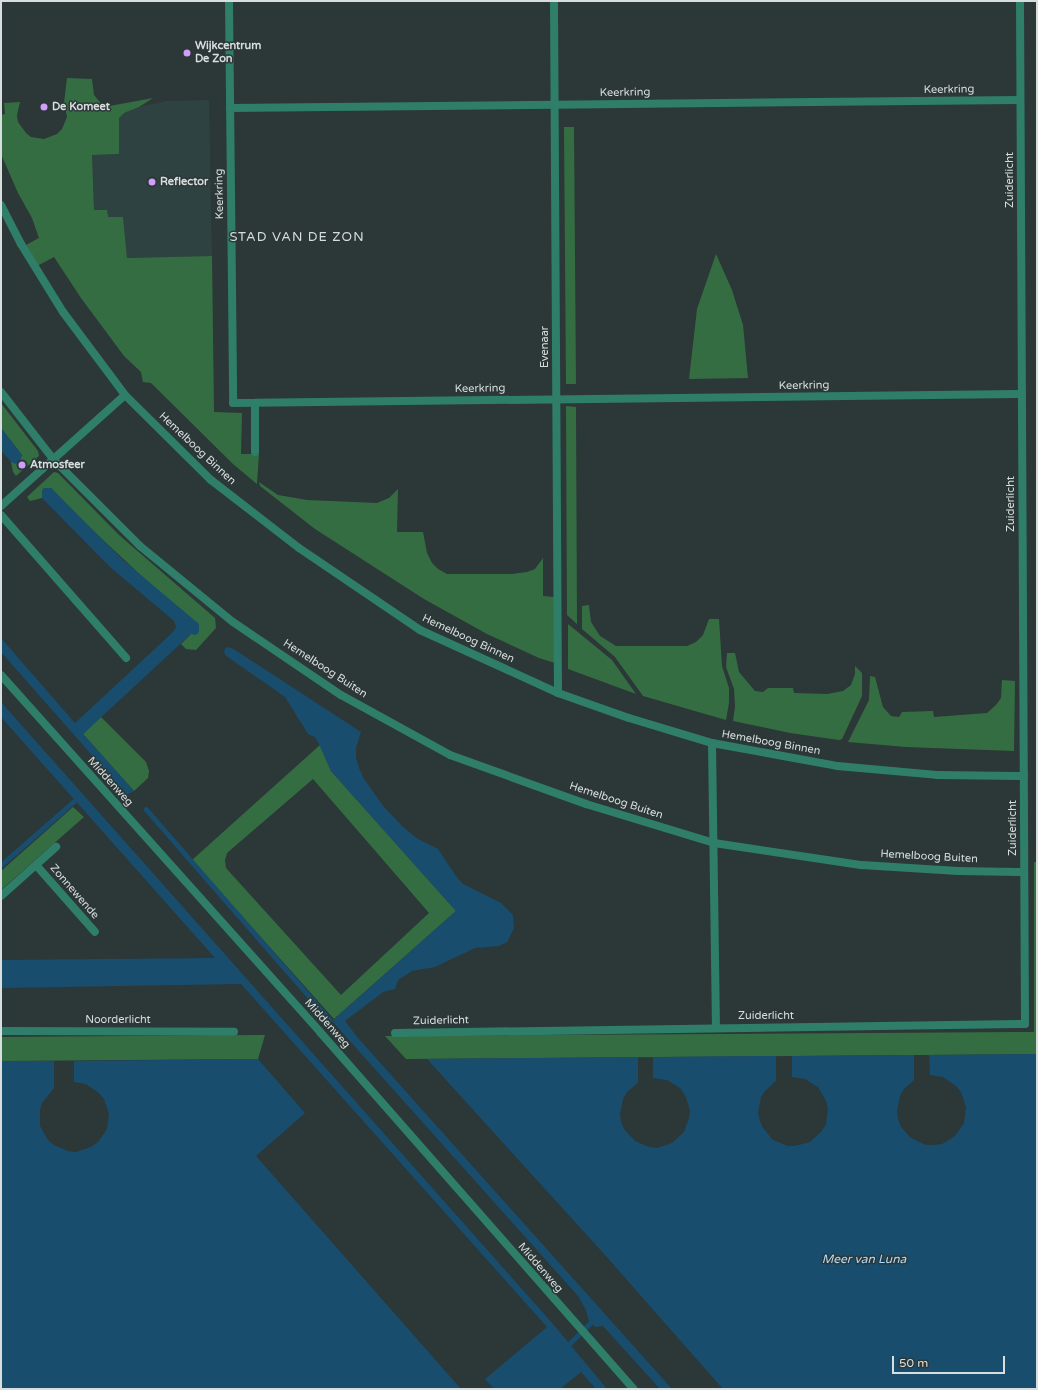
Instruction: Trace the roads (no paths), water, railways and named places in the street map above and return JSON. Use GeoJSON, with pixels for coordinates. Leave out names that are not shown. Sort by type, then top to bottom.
{"type":"FeatureCollection","features":[{"type":"Feature","properties":{"kind":"street","name":"Keerkring"},"geometry":{"type":"LineString","coordinates":[[229,1],[234,403],[1022,394]]}},
{"type":"Feature","properties":{"kind":"street","name":"Evenaar"},"geometry":{"type":"LineString","coordinates":[[554,1],[558,693]]}},
{"type":"Feature","properties":{"kind":"street","name":"Zuiderlicht"},"geometry":{"type":"LineString","coordinates":[[395,1033],[716,1027],[1025,1024],[1020,1]]}},
{"type":"Feature","properties":{"kind":"street","name":"Keerkring"},"geometry":{"type":"LineString","coordinates":[[230,108],[1020,100]]}},
{"type":"Feature","properties":{"kind":"street","name":"Hemelboog Binnen"},"geometry":{"type":"LineString","coordinates":[[1,206],[21,244],[63,312],[125,394],[211,480],[299,548],[420,630],[558,693],[628,718],[712,743],[837,766],[937,775],[1024,776]]}},
{"type":"Feature","properties":{"kind":"street","name":"Hemelboog Buiten"},"geometry":{"type":"LineString","coordinates":[[1,392],[54,460],[140,546],[233,622],[341,695],[450,755],[586,804],[714,843],[862,865],[958,871],[1024,872]]}},
{"type":"Feature","properties":{"kind":"street"},"geometry":{"type":"LineString","coordinates":[[1,506],[54,460],[125,394]]}},
{"type":"Feature","properties":{"kind":"street"},"geometry":{"type":"LineString","coordinates":[[255,403],[255,452]]}},
{"type":"Feature","properties":{"kind":"street"},"geometry":{"type":"LineString","coordinates":[[1,515],[126,658]]}},
{"type":"Feature","properties":{"kind":"street","name":"Middenweg"},"geometry":{"type":"LineString","coordinates":[[1,675],[320,1032],[577,1327],[634,1389]]}},
{"type":"Feature","properties":{"kind":"street"},"geometry":{"type":"LineString","coordinates":[[712,743],[716,1027]]}},
{"type":"Feature","properties":{"kind":"street","name":"Zonnewende"},"geometry":{"type":"LineString","coordinates":[[1,896],[56,847]]}},
{"type":"Feature","properties":{"kind":"street","name":"Zonnewende"},"geometry":{"type":"LineString","coordinates":[[36,865],[94,932]]}},
{"type":"Feature","properties":{"kind":"street","name":"Noorderlicht"},"geometry":{"type":"LineString","coordinates":[[1,1031],[234,1032]]}},
{"type":"Feature","properties":{"kind":"water"},"geometry":{"type":"Polygon","coordinates":[[[1,428],[22,455],[16,464],[11,462],[1,450],[1,428]]]}},
{"type":"Feature","properties":{"kind":"water"},"geometry":{"type":"Polygon","coordinates":[[[44,488],[51,488],[123,560],[199,624],[199,632],[196,635],[191,634],[83,734],[134,791],[127,795],[1,652],[1,638],[75,723],[173,632],[176,627],[174,621],[110,567],[42,498],[42,491],[44,488]]]}},
{"type":"Feature","properties":{"kind":"water"},"geometry":{"type":"Polygon","coordinates":[[[226,647],[232,648],[361,732],[356,748],[356,758],[359,768],[364,779],[384,807],[403,827],[418,839],[438,849],[463,884],[501,903],[513,915],[514,928],[507,942],[499,946],[475,948],[435,967],[412,971],[398,980],[395,989],[383,992],[345,1021],[358,1038],[672,1389],[660,1389],[603,1326],[595,1327],[588,1319],[586,1310],[578,1296],[332,1021],[456,911],[331,771],[315,737],[308,734],[285,697],[225,655],[224,651],[226,647]]]}},
{"type":"Feature","properties":{"kind":"water"},"geometry":{"type":"Polygon","coordinates":[[[1,702],[553,1324],[607,1389],[596,1389],[581,1372],[560,1389],[494,1389],[485,1379],[547,1327],[241,984],[1,988],[1,960],[215,958],[1,717],[1,702]]]}},
{"type":"Feature","properties":{"kind":"water","name":"Meer van Luna"},"geometry":{"type":"Polygon","coordinates":[[[1037,1054],[1037,1389],[723,1389],[605,1255],[427,1059],[638,1057],[638,1083],[627,1092],[623,1099],[620,1114],[621,1122],[624,1129],[635,1141],[649,1147],[657,1148],[672,1143],[684,1132],[690,1110],[685,1095],[680,1088],[667,1080],[653,1078],[653,1057],[776,1056],[776,1081],[761,1097],[758,1113],[763,1128],[773,1140],[788,1146],[795,1146],[810,1142],[822,1131],[826,1124],[828,1109],[826,1101],[818,1087],[805,1079],[792,1077],[792,1056],[914,1055],[914,1080],[904,1089],[900,1096],[897,1111],[898,1119],[901,1127],[911,1138],[926,1145],[934,1145],[942,1144],[955,1136],[964,1123],[966,1107],[961,1092],[956,1086],[943,1077],[930,1075],[929,1055],[1037,1054]]]}},
{"type":"Feature","properties":{"kind":"water"},"geometry":{"type":"Polygon","coordinates":[[[258,1059],[305,1113],[256,1156],[461,1389],[1,1389],[1,1061],[54,1061],[54,1088],[42,1103],[40,1110],[40,1126],[48,1140],[54,1145],[68,1151],[76,1152],[91,1147],[98,1142],[107,1129],[109,1114],[104,1099],[99,1093],[86,1084],[74,1082],[74,1061],[258,1059]]]}},
{"type":"Feature","properties":{"kind":"waterway"},"geometry":{"type":"LineString","coordinates":[[1,865],[73,802]]}},
{"type":"Feature","properties":{"kind":"waterway"},"geometry":{"type":"LineString","coordinates":[[146,809],[329,1019]]}},
{"type":"Feature","properties":{"kind":"waterway"},"geometry":{"type":"LineString","coordinates":[[569,1344],[591,1322]]}},
{"type":"Feature","properties":{"kind":"place","name":"Wijkcentrum De Zon"},"geometry":{"type":"Point","coordinates":[187,53]}},
{"type":"Feature","properties":{"kind":"place","name":"De Komeet"},"geometry":{"type":"Point","coordinates":[44,107]}},
{"type":"Feature","properties":{"kind":"place","name":"Reflector"},"geometry":{"type":"Point","coordinates":[152,182]}},
{"type":"Feature","properties":{"kind":"place","name":"Atmosfeer"},"geometry":{"type":"Point","coordinates":[22,465]}},
{"type":"Feature","properties":{"kind":"district","name":"STAD VAN DE ZON"},"geometry":{"type":"Point","coordinates":[297,237]}}]}
